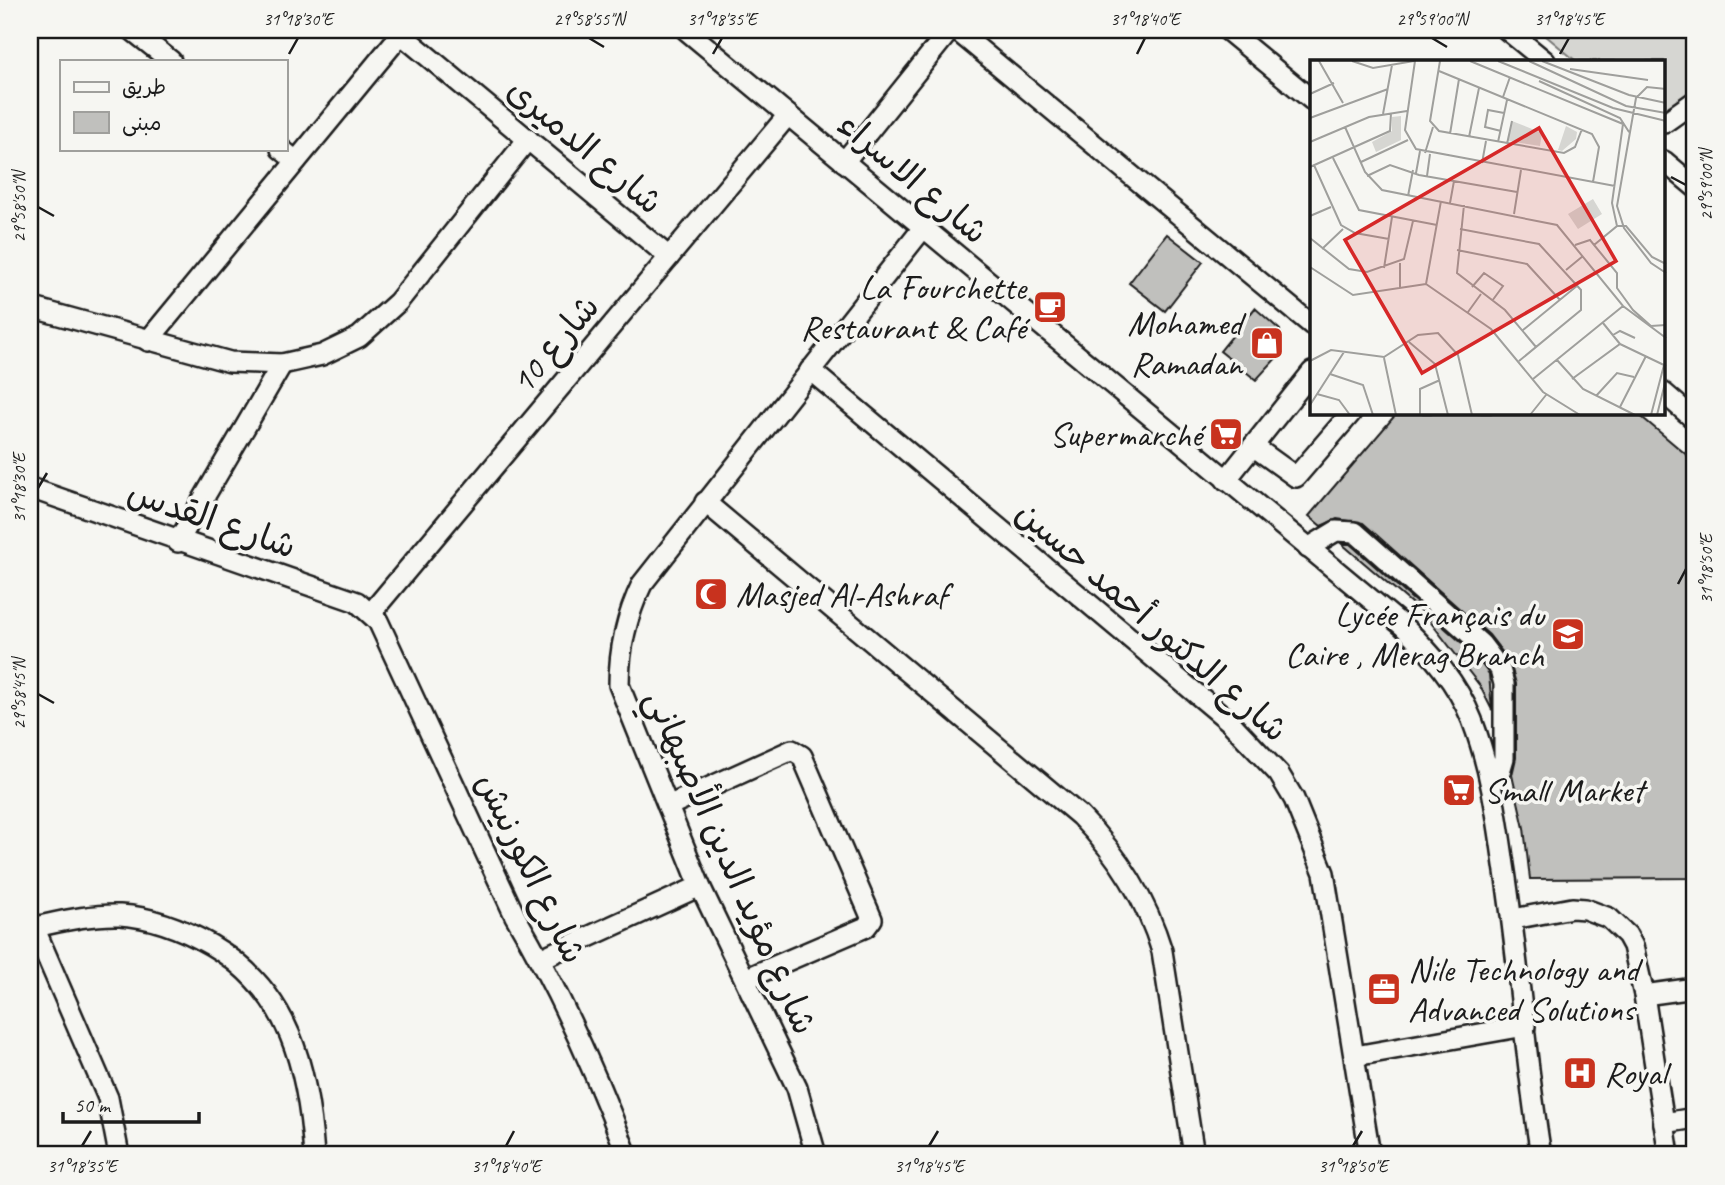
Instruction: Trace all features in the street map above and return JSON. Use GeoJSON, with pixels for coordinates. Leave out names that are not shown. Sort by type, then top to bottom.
{"type":"FeatureCollection","features":[{"type":"Feature","properties":{"kind":"street"},"geometry":{"type":"LineString","coordinates":[[132,30],[170,60]]}},
{"type":"Feature","properties":{"kind":"street","name":"شارع الاسراء"},"geometry":{"type":"LineString","coordinates":[[686,30],[1403,626],[1431,653],[1453,684],[1471,718],[1492,783],[1513,919],[1541,1155]]}},
{"type":"Feature","properties":{"kind":"street"},"geometry":{"type":"LineString","coordinates":[[844,162],[950,30]]}},
{"type":"Feature","properties":{"kind":"street"},"geometry":{"type":"LineString","coordinates":[[956,30],[1310,323]]}},
{"type":"Feature","properties":{"kind":"street"},"geometry":{"type":"LineString","coordinates":[[1227,30],[1310,98]]}},
{"type":"Feature","properties":{"kind":"street"},"geometry":{"type":"LineString","coordinates":[[1507,30],[1544,60]]}},
{"type":"Feature","properties":{"kind":"street"},"geometry":{"type":"LineString","coordinates":[[148,341],[289,155],[398,32]]}},
{"type":"Feature","properties":{"kind":"street","name":"شارع الدميرى"},"geometry":{"type":"LineString","coordinates":[[398,32],[669,257]]}},
{"type":"Feature","properties":{"kind":"street"},"geometry":{"type":"LineString","coordinates":[[1666,122],[1695,101]]}},
{"type":"Feature","properties":{"kind":"street","name":"شارع 10"},"geometry":{"type":"LineString","coordinates":[[370,612],[788,115]]}},
{"type":"Feature","properties":{"kind":"street"},"geometry":{"type":"LineString","coordinates":[[30,307],[230,362],[282,364],[322,355],[359,337],[398,302],[528,139]]}},
{"type":"Feature","properties":{"kind":"street"},"geometry":{"type":"LineString","coordinates":[[1666,163],[1695,187]]}},
{"type":"Feature","properties":{"kind":"street","name":"شارع مؤيد الدين الأصبهاني"},"geometry":{"type":"LineString","coordinates":[[816,1155],[797,1088],[700,886],[619,685],[619,657],[630,608],[642,584],[923,228]]}},
{"type":"Feature","properties":{"kind":"street"},"geometry":{"type":"LineString","coordinates":[[178,542],[282,364]]}},
{"type":"Feature","properties":{"kind":"street","name":"شارع الدكتور أحمد حسين"},"geometry":{"type":"LineString","coordinates":[[810,370],[1229,722],[1279,774],[1299,809],[1324,873],[1370,1155]]}},
{"type":"Feature","properties":{"kind":"street"},"geometry":{"type":"LineString","coordinates":[[1226,480],[1310,375]]}},
{"type":"Feature","properties":{"kind":"street"},"geometry":{"type":"LineString","coordinates":[[1666,395],[1695,420]]}},
{"type":"Feature","properties":{"kind":"street"},"geometry":{"type":"LineString","coordinates":[[1253,446],[1296,477],[1349,415]]}},
{"type":"Feature","properties":{"kind":"street","name":"شارع القدس"},"geometry":{"type":"LineString","coordinates":[[30,488],[178,542],[357,602],[370,612]]}},
{"type":"Feature","properties":{"kind":"street"},"geometry":{"type":"LineString","coordinates":[[705,502],[1080,816],[1116,856],[1153,921],[1162,951],[1194,1155]]}},
{"type":"Feature","properties":{"kind":"street"},"geometry":{"type":"LineString","coordinates":[[1308,548],[1336,531],[1355,532],[1492,655],[1500,669],[1504,692],[1504,758],[1499,775],[1492,783]]}},
{"type":"Feature","properties":{"kind":"street","name":"شارع الكورنيش"},"geometry":{"type":"LineString","coordinates":[[370,612],[385,633],[515,916],[540,959],[608,1104],[627,1155]]}},
{"type":"Feature","properties":{"kind":"street"},"geometry":{"type":"LineString","coordinates":[[668,806],[792,750],[802,756],[872,919],[866,927],[745,979]]}},
{"type":"Feature","properties":{"kind":"street"},"geometry":{"type":"LineString","coordinates":[[540,959],[700,886]]}},
{"type":"Feature","properties":{"kind":"street"},"geometry":{"type":"LineString","coordinates":[[1513,919],[1573,908],[1598,912],[1619,925],[1633,946],[1644,995],[1669,1155]]}},
{"type":"Feature","properties":{"kind":"street"},"geometry":{"type":"LineString","coordinates":[[119,1155],[108,1098],[32,927],[82,917],[120,915],[181,930],[229,956],[260,983],[286,1024],[300,1062],[311,1109],[314,1155]]}},
{"type":"Feature","properties":{"kind":"street"},"geometry":{"type":"LineString","coordinates":[[1644,995],[1695,988]]}},
{"type":"Feature","properties":{"kind":"street"},"geometry":{"type":"LineString","coordinates":[[1355,1056],[1525,1026]]}},
{"type":"Feature","properties":{"kind":"street"},"geometry":{"type":"LineString","coordinates":[[1664,1123],[1695,1118]]}},
{"type":"Feature","properties":{"kind":"shaded area"},"geometry":{"type":"Polygon","coordinates":[[[1539,30],[1695,30],[1695,96],[1666,118],[1666,60],[1575,60],[1539,30]]]}},
{"type":"Feature","properties":{"kind":"building"},"geometry":{"type":"Polygon","coordinates":[[[1167,234],[1203,262],[1165,311],[1129,283],[1167,234]]]}},
{"type":"Feature","properties":{"kind":"building"},"geometry":{"type":"Polygon","coordinates":[[[1255,308],[1280,330],[1281,353],[1256,380],[1220,351],[1255,308]]]}},
{"type":"Feature","properties":{"kind":"building","name":"Lycée Français du Caire , Merag Branch"},"geometry":{"type":"Polygon","coordinates":[[[1395,415],[1639,415],[1695,462],[1695,878],[1530,879],[1524,828],[1512,775],[1516,758],[1516,684],[1510,662],[1489,635],[1363,523],[1337,519],[1321,526],[1309,516],[1395,415]]]}},
{"type":"Feature","properties":{"kind":"building"},"geometry":{"type":"Polygon","coordinates":[[[1342,544],[1350,544],[1472,652],[1489,674],[1492,710],[1480,686],[1425,615],[1342,544]]]}},
{"type":"Feature","properties":{"kind":"place","name":"La Fourchette Restaurant & Café"},"geometry":{"type":"Point","coordinates":[1050,307]}},
{"type":"Feature","properties":{"kind":"place","name":"Mohamed Ramadan"},"geometry":{"type":"Point","coordinates":[1267,343]}},
{"type":"Feature","properties":{"kind":"place","name":"Supermarché"},"geometry":{"type":"Point","coordinates":[1226,434]}},
{"type":"Feature","properties":{"kind":"place","name":"Masjed Al-Ashraf"},"geometry":{"type":"Point","coordinates":[711,594]}},
{"type":"Feature","properties":{"kind":"place","name":"Lycée Français du Caire , Merag Branch"},"geometry":{"type":"Point","coordinates":[1568,634]}},
{"type":"Feature","properties":{"kind":"place","name":"Small Market"},"geometry":{"type":"Point","coordinates":[1459,790]}},
{"type":"Feature","properties":{"kind":"place","name":"Nile Technology and Advanced Solutions"},"geometry":{"type":"Point","coordinates":[1384,989]}},
{"type":"Feature","properties":{"kind":"place","name":"Royal"},"geometry":{"type":"Point","coordinates":[1580,1073]}}]}
